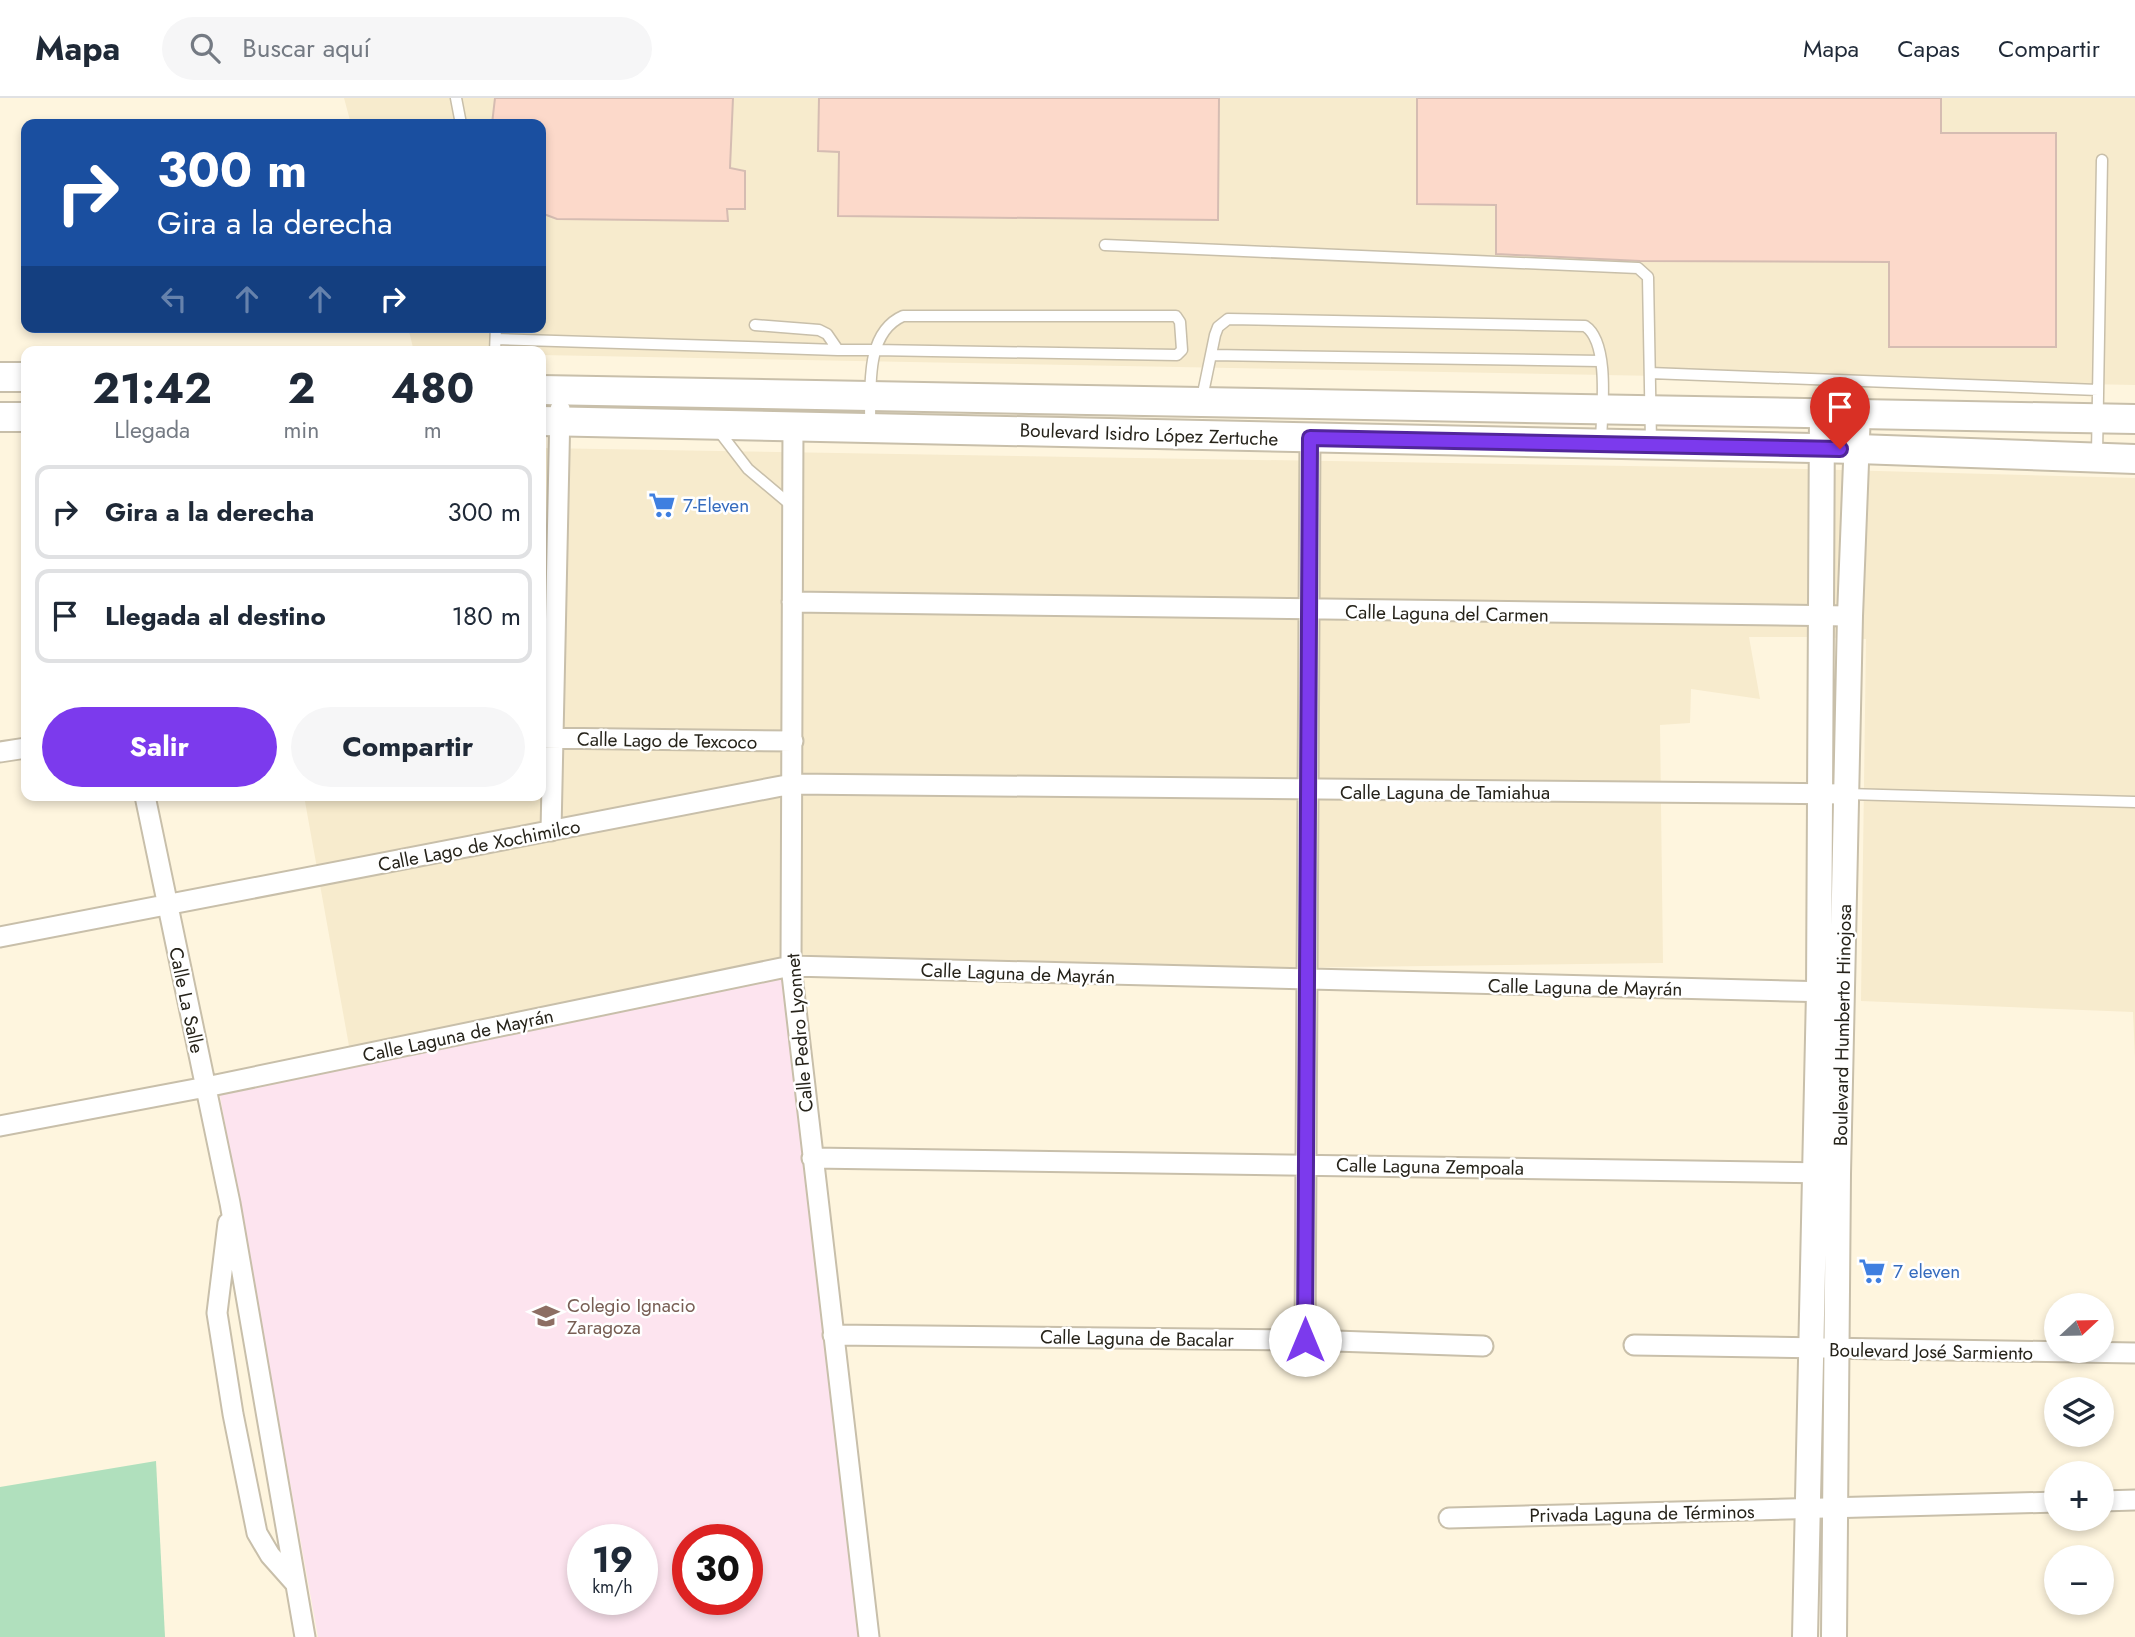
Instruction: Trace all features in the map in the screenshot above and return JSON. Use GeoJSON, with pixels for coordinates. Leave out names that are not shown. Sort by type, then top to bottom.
{"type":"FeatureCollection","features":[{"type":"Feature","properties":{"kind":"main road"},"geometry":{"type":"LineString","coordinates":[[0,376],[21,377]]}},
{"type":"Feature","properties":{"kind":"main road","name":"Boulevard Isidro López Zertuche"},"geometry":{"type":"LineString","coordinates":[[551,391],[1858,412],[2135,419]]}},
{"type":"Feature","properties":{"kind":"main road"},"geometry":{"type":"LineString","coordinates":[[940,428],[941,398]]}},
{"type":"Feature","properties":{"kind":"main road"},"geometry":{"type":"LineString","coordinates":[[0,416],[21,417]]}},
{"type":"Feature","properties":{"kind":"main road","name":"Boulevard Isidro López Zertuche"},"geometry":{"type":"LineString","coordinates":[[550,421],[1858,449],[2135,459]]}},
{"type":"Feature","properties":{"kind":"street"},"geometry":{"type":"LineString","coordinates":[[551,391],[547,738],[551,831]]}},
{"type":"Feature","properties":{"kind":"street","name":"Boulevard Humberto Hinojosa"},"geometry":{"type":"LineString","coordinates":[[1822,412],[1820,794],[1838,1174],[1834,1637]]}},
{"type":"Feature","properties":{"kind":"street","name":"Boulevard Humberto Hinojosa"},"geometry":{"type":"LineString","coordinates":[[1805,1637],[1814,1172],[1847,794],[1850,616],[1858,412]]}},
{"type":"Feature","properties":{"kind":"street","name":"Calle Pedro Lyonnet"},"geometry":{"type":"LineString","coordinates":[[793,425],[791,966],[869,1637]]}},
{"type":"Feature","properties":{"kind":"street"},"geometry":{"type":"LineString","coordinates":[[1305,1340],[1310,438]]}},
{"type":"Feature","properties":{"kind":"street","name":"Calle Laguna del Carmen"},"geometry":{"type":"LineString","coordinates":[[792,602],[1310,611],[1850,616]]}},
{"type":"Feature","properties":{"kind":"street","name":"Calle Lago de Texcoco"},"geometry":{"type":"LineString","coordinates":[[547,738],[793,741]]}},
{"type":"Feature","properties":{"kind":"street"},"geometry":{"type":"LineString","coordinates":[[0,752],[21,749]]}},
{"type":"Feature","properties":{"kind":"street","name":"Calle Laguna de Tamiahua"},"geometry":{"type":"LineString","coordinates":[[792,784],[1847,794]]}},
{"type":"Feature","properties":{"kind":"street","name":"Calle Lago de Xochimilco"},"geometry":{"type":"LineString","coordinates":[[0,937],[792,784]]}},
{"type":"Feature","properties":{"kind":"street","name":"Calle La Salle"},"geometry":{"type":"LineString","coordinates":[[146,801],[230,1203],[305,1637]]}},
{"type":"Feature","properties":{"kind":"street","name":"Calle Laguna de Mayrán"},"geometry":{"type":"LineString","coordinates":[[0,1126],[206,1087],[791,966],[1831,992]]}},
{"type":"Feature","properties":{"kind":"street","name":"Calle Laguna Zempoala"},"geometry":{"type":"LineString","coordinates":[[812,1157],[1838,1174]]}},
{"type":"Feature","properties":{"kind":"street","name":"Calle La Salle"},"geometry":{"type":"LineString","coordinates":[[230,1203],[217,1313],[233,1414],[257,1533],[270,1556],[295,1583]]}},
{"type":"Feature","properties":{"kind":"street","name":"Calle Laguna de Bacalar"},"geometry":{"type":"LineString","coordinates":[[833,1335],[1305,1340],[1483,1346]]}},
{"type":"Feature","properties":{"kind":"street","name":"Boulevard José Sarmiento"},"geometry":{"type":"LineString","coordinates":[[1634,1345],[1810,1350],[2135,1353]]}},
{"type":"Feature","properties":{"kind":"street"},"geometry":{"type":"LineString","coordinates":[[2114,1501],[2135,1500]]}},
{"type":"Feature","properties":{"kind":"street","name":"Privada Laguna de Términos"},"geometry":{"type":"LineString","coordinates":[[1449,1518],[2044,1502]]}},
{"type":"Feature","properties":{"kind":"lane"},"geometry":{"type":"LineString","coordinates":[[456,98],[460,119]]}},
{"type":"Feature","properties":{"kind":"lane"},"geometry":{"type":"LineString","coordinates":[[2097,458],[2102,160]]}},
{"type":"Feature","properties":{"kind":"lane"},"geometry":{"type":"LineString","coordinates":[[1105,245],[1638,268],[1648,277],[1651,446]]}},
{"type":"Feature","properties":{"kind":"lane"},"geometry":{"type":"LineString","coordinates":[[496,333],[838,350],[874,350],[1177,355],[1182,350],[1180,322],[1176,316],[903,316],[887,325],[874,350],[870,428]]}},
{"type":"Feature","properties":{"kind":"lane"},"geometry":{"type":"LineString","coordinates":[[1202,402],[1218,327],[1228,319],[1585,326],[1596,337],[1600,361],[1600,444]]}},
{"type":"Feature","properties":{"kind":"lane"},"geometry":{"type":"LineString","coordinates":[[755,325],[819,330],[827,334],[838,350]]}},
{"type":"Feature","properties":{"kind":"lane"},"geometry":{"type":"LineString","coordinates":[[1212,355],[1600,361]]}},
{"type":"Feature","properties":{"kind":"lane"},"geometry":{"type":"LineString","coordinates":[[1650,373],[2098,390]]}},
{"type":"Feature","properties":{"kind":"lane"},"geometry":{"type":"LineString","coordinates":[[713,424],[748,469],[792,506]]}},
{"type":"Feature","properties":{"kind":"lane"},"geometry":{"type":"LineString","coordinates":[[1847,794],[2135,802]]}},
{"type":"Feature","properties":{"kind":"shaded area"},"geometry":{"type":"Polygon","coordinates":[[[344,98],[2135,98],[2135,385],[546,355],[546,346],[413,346],[409,333],[546,333],[546,119],[350,119],[344,98]]]}},
{"type":"Feature","properties":{"kind":"shaded area"},"geometry":{"type":"Polygon","coordinates":[[[546,448],[1805,469],[2135,478],[2135,1058],[2133,1012],[1861,1001],[1866,639],[1810,637],[1749,637],[1760,699],[1691,689],[1690,723],[1660,725],[1663,963],[794,974],[351,1057],[305,801],[546,801],[546,448]]]}},
{"type":"Feature","properties":{"kind":"shaded area","name":"Colegio Ignacio Zaragoza"},"geometry":{"type":"Polygon","coordinates":[[[791,966],[869,1637],[318,1637],[219,1091],[791,966]]]}},
{"type":"Feature","properties":{"kind":"green space"},"geometry":{"type":"Polygon","coordinates":[[[156,1461],[165,1637],[0,1637],[0,1487],[156,1461]]]}},
{"type":"Feature","properties":{"kind":"building"},"geometry":{"type":"Polygon","coordinates":[[[495,98],[733,98],[730,168],[745,171],[745,209],[727,209],[728,221],[557,219],[546,215],[546,119],[493,119],[495,98]]]}},
{"type":"Feature","properties":{"kind":"building"},"geometry":{"type":"Polygon","coordinates":[[[819,98],[1219,98],[1218,220],[838,216],[839,152],[818,151],[819,98]]]}},
{"type":"Feature","properties":{"kind":"building"},"geometry":{"type":"Polygon","coordinates":[[[1417,98],[1941,98],[1941,133],[2056,133],[2056,347],[1889,347],[1889,262],[1640,261],[1496,254],[1496,205],[1417,204],[1417,98]]]}},
{"type":"Feature","properties":{"kind":"place","name":"7-Eleven"},"geometry":{"type":"Point","coordinates":[662,505]}},
{"type":"Feature","properties":{"kind":"place","name":"7 eleven"},"geometry":{"type":"Point","coordinates":[1872,1271]}},
{"type":"Feature","properties":{"kind":"place","name":"Colegio Ignacio Zaragoza"},"geometry":{"type":"Point","coordinates":[546,1316]}},
{"type":"Feature","properties":{"kind":"route"},"geometry":{"type":"LineString","coordinates":[[1305,1340],[1310,438],[1840,449]]}}]}
